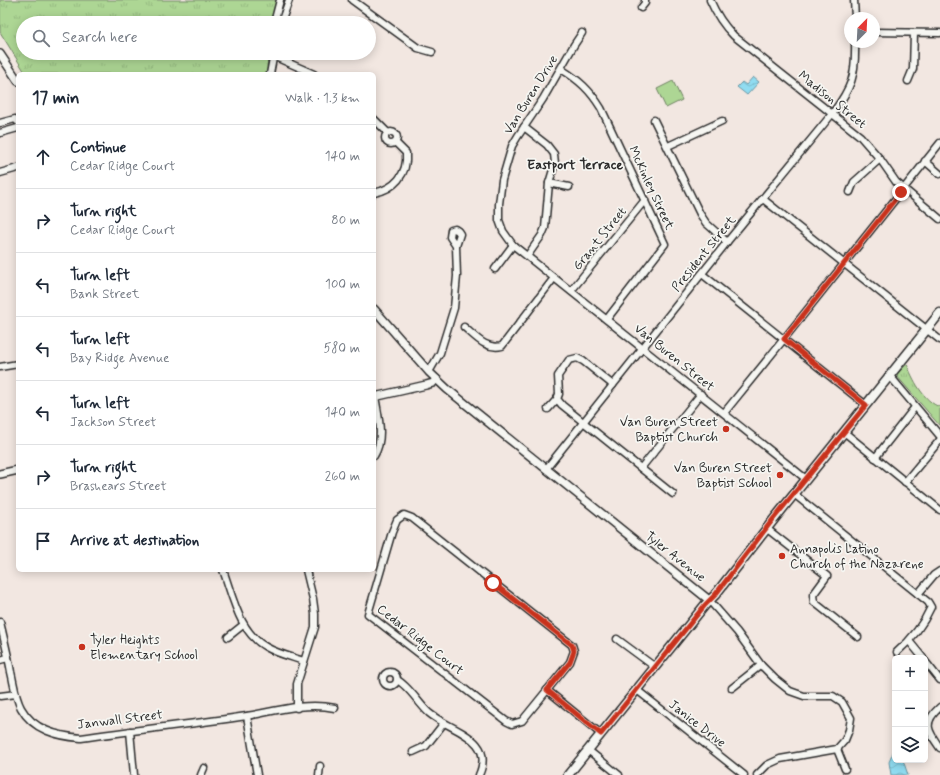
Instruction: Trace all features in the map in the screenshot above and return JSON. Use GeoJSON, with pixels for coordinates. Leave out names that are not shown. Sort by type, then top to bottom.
{"type":"FeatureCollection","features":[{"type":"Feature","properties":{"kind":"main road"},"geometry":{"type":"LineString","coordinates":[[568,775],[746,556],[766,528],[940,313]]}},
{"type":"Feature","properties":{"kind":"street"},"geometry":{"type":"LineString","coordinates":[[276,16],[280,0]]}},
{"type":"Feature","properties":{"kind":"street"},"geometry":{"type":"LineString","coordinates":[[283,16],[289,0]]}},
{"type":"Feature","properties":{"kind":"street"},"geometry":{"type":"LineString","coordinates":[[352,0],[374,16]]}},
{"type":"Feature","properties":{"kind":"street"},"geometry":{"type":"LineString","coordinates":[[641,8],[645,4],[645,0]]}},
{"type":"Feature","properties":{"kind":"street","name":"Madison Street"},"geometry":{"type":"LineString","coordinates":[[710,0],[720,20],[734,36],[860,136],[903,188],[940,219]]}},
{"type":"Feature","properties":{"kind":"street"},"geometry":{"type":"LineString","coordinates":[[854,0],[854,12]]}},
{"type":"Feature","properties":{"kind":"street"},"geometry":{"type":"LineString","coordinates":[[376,17],[418,48],[432,52]]}},
{"type":"Feature","properties":{"kind":"street"},"geometry":{"type":"LineString","coordinates":[[880,32],[940,33]]}},
{"type":"Feature","properties":{"kind":"street","name":"Van Buren Drive"},"geometry":{"type":"LineString","coordinates":[[528,255],[513,244],[503,232],[499,220],[502,180],[512,146],[561,70],[582,33]]}},
{"type":"Feature","properties":{"kind":"street"},"geometry":{"type":"LineString","coordinates":[[908,81],[912,69],[914,33]]}},
{"type":"Feature","properties":{"kind":"street","name":"President Street"},"geometry":{"type":"LineString","coordinates":[[546,469],[727,242],[832,114],[846,94],[854,74],[856,62],[855,48]]}},
{"type":"Feature","properties":{"kind":"street"},"geometry":{"type":"LineString","coordinates":[[0,54],[16,78]]}},
{"type":"Feature","properties":{"kind":"street"},"geometry":{"type":"LineString","coordinates":[[270,72],[272,60]]}},
{"type":"Feature","properties":{"kind":"street"},"geometry":{"type":"LineString","coordinates":[[285,60],[310,72]]}},
{"type":"Feature","properties":{"kind":"street","name":"McKinley Street"},"geometry":{"type":"LineString","coordinates":[[561,70],[578,80],[592,95],[601,108],[665,244],[606,318]]}},
{"type":"Feature","properties":{"kind":"street"},"geometry":{"type":"LineString","coordinates":[[0,123],[16,120]]}},
{"type":"Feature","properties":{"kind":"street"},"geometry":{"type":"LineString","coordinates":[[654,120],[700,214],[706,223],[727,242]]}},
{"type":"Feature","properties":{"kind":"street"},"geometry":{"type":"LineString","coordinates":[[376,121],[388,133],[396,133],[398,140],[396,143],[406,153],[406,164],[402,174],[391,187],[376,192]]}},
{"type":"Feature","properties":{"kind":"street"},"geometry":{"type":"LineString","coordinates":[[668,146],[722,121]]}},
{"type":"Feature","properties":{"kind":"street"},"geometry":{"type":"LineString","coordinates":[[524,127],[548,145],[554,154],[555,163],[549,183],[545,228],[528,255]]}},
{"type":"Feature","properties":{"kind":"street"},"geometry":{"type":"LineString","coordinates":[[0,133],[16,129]]}},
{"type":"Feature","properties":{"kind":"street"},"geometry":{"type":"LineString","coordinates":[[724,413],[940,143]]}},
{"type":"Feature","properties":{"kind":"street"},"geometry":{"type":"LineString","coordinates":[[850,192],[854,182],[880,159]]}},
{"type":"Feature","properties":{"kind":"street"},"geometry":{"type":"LineString","coordinates":[[925,161],[940,174]]}},
{"type":"Feature","properties":{"kind":"street"},"geometry":{"type":"LineString","coordinates":[[0,173],[16,169]]}},
{"type":"Feature","properties":{"kind":"street"},"geometry":{"type":"LineString","coordinates":[[549,183],[569,187]]}},
{"type":"Feature","properties":{"kind":"street"},"geometry":{"type":"LineString","coordinates":[[763,198],[940,340]]}},
{"type":"Feature","properties":{"kind":"street","name":"Grant Street"},"geometry":{"type":"LineString","coordinates":[[571,291],[645,200]]}},
{"type":"Feature","properties":{"kind":"street"},"geometry":{"type":"LineString","coordinates":[[495,269],[513,244]]}},
{"type":"Feature","properties":{"kind":"street"},"geometry":{"type":"LineString","coordinates":[[429,372],[440,353],[454,308],[457,276],[456,246]]}},
{"type":"Feature","properties":{"kind":"street","name":"Van Buren Street"},"geometry":{"type":"LineString","coordinates":[[528,255],[554,278],[806,479]]}},
{"type":"Feature","properties":{"kind":"street"},"geometry":{"type":"LineString","coordinates":[[702,274],[866,405]]}},
{"type":"Feature","properties":{"kind":"street"},"geometry":{"type":"LineString","coordinates":[[464,327],[486,345],[494,348],[502,346],[554,278]]}},
{"type":"Feature","properties":{"kind":"street","name":"Tyler Avenue"},"geometry":{"type":"LineString","coordinates":[[376,311],[436,379],[472,410],[709,600],[737,632],[761,665],[775,679],[790,691],[804,696],[833,696],[842,702],[851,718],[849,730],[845,740],[836,749]]}},
{"type":"Feature","properties":{"kind":"street"},"geometry":{"type":"LineString","coordinates":[[548,409],[560,394],[558,376],[569,360],[577,358],[583,361],[613,385]]}},
{"type":"Feature","properties":{"kind":"street"},"geometry":{"type":"LineString","coordinates":[[0,367],[16,364]]}},
{"type":"Feature","properties":{"kind":"street"},"geometry":{"type":"LineString","coordinates":[[890,376],[940,436]]}},
{"type":"Feature","properties":{"kind":"street"},"geometry":{"type":"LineString","coordinates":[[376,396],[426,385],[433,383],[436,379]]}},
{"type":"Feature","properties":{"kind":"street"},"geometry":{"type":"LineString","coordinates":[[641,468],[701,394]]}},
{"type":"Feature","properties":{"kind":"street"},"geometry":{"type":"LineString","coordinates":[[557,399],[562,405],[673,494]]}},
{"type":"Feature","properties":{"kind":"street"},"geometry":{"type":"LineString","coordinates":[[875,458],[915,407]]}},
{"type":"Feature","properties":{"kind":"street"},"geometry":{"type":"LineString","coordinates":[[376,411],[380,440],[376,452]]}},
{"type":"Feature","properties":{"kind":"street"},"geometry":{"type":"LineString","coordinates":[[844,432],[940,510]]}},
{"type":"Feature","properties":{"kind":"street"},"geometry":{"type":"LineString","coordinates":[[905,482],[940,440]]}},
{"type":"Feature","properties":{"kind":"street"},"geometry":{"type":"LineString","coordinates":[[0,474],[16,470]]}},
{"type":"Feature","properties":{"kind":"street"},"geometry":{"type":"LineString","coordinates":[[794,494],[928,602],[931,607],[926,617],[909,641],[897,652]]}},
{"type":"Feature","properties":{"kind":"street","name":"Cedar Ridge Court"},"geometry":{"type":"LineString","coordinates":[[404,516],[412,518],[572,645],[574,651],[570,662],[547,690],[522,721],[512,724],[506,721],[368,614],[392,532],[397,520],[404,516]]}},
{"type":"Feature","properties":{"kind":"street"},"geometry":{"type":"LineString","coordinates":[[766,528],[827,576],[813,595],[814,602],[858,637]]}},
{"type":"Feature","properties":{"kind":"street"},"geometry":{"type":"LineString","coordinates":[[918,594],[934,575],[940,571]]}},
{"type":"Feature","properties":{"kind":"street"},"geometry":{"type":"LineString","coordinates":[[224,572],[244,625],[255,640],[266,647],[304,661]]}},
{"type":"Feature","properties":{"kind":"street"},"geometry":{"type":"LineString","coordinates":[[297,708],[297,684],[315,627],[316,614],[306,572]]}},
{"type":"Feature","properties":{"kind":"street","name":"Janwall Street"},"geometry":{"type":"LineString","coordinates":[[0,622],[16,694],[21,708],[29,719],[40,728],[54,734],[81,738],[297,708],[325,706],[335,708]]}},
{"type":"Feature","properties":{"kind":"street"},"geometry":{"type":"LineString","coordinates":[[228,637],[244,625]]}},
{"type":"Feature","properties":{"kind":"street"},"geometry":{"type":"LineString","coordinates":[[617,639],[655,667]]}},
{"type":"Feature","properties":{"kind":"street"},"geometry":{"type":"LineString","coordinates":[[909,641],[921,655]]}},
{"type":"Feature","properties":{"kind":"street"},"geometry":{"type":"LineString","coordinates":[[0,660],[8,658]]}},
{"type":"Feature","properties":{"kind":"street"},"geometry":{"type":"LineString","coordinates":[[732,688],[761,665]]}},
{"type":"Feature","properties":{"kind":"street"},"geometry":{"type":"LineString","coordinates":[[928,665],[940,680]]}},
{"type":"Feature","properties":{"kind":"street"},"geometry":{"type":"LineString","coordinates":[[397,680],[405,685],[430,713],[444,723],[471,737],[478,744],[483,758],[479,775]]}},
{"type":"Feature","properties":{"kind":"street"},"geometry":{"type":"LineString","coordinates":[[547,690],[601,734]]}},
{"type":"Feature","properties":{"kind":"street","name":"Janice Drive"},"geometry":{"type":"LineString","coordinates":[[636,690],[744,775]]}},
{"type":"Feature","properties":{"kind":"street"},"geometry":{"type":"LineString","coordinates":[[0,696],[16,694]]}},
{"type":"Feature","properties":{"kind":"street"},"geometry":{"type":"LineString","coordinates":[[940,707],[931,715],[928,725],[929,731],[940,748]]}},
{"type":"Feature","properties":{"kind":"street"},"geometry":{"type":"LineString","coordinates":[[247,716],[257,775]]}},
{"type":"Feature","properties":{"kind":"street"},"geometry":{"type":"LineString","coordinates":[[413,752],[426,746],[444,723]]}},
{"type":"Feature","properties":{"kind":"street"},"geometry":{"type":"LineString","coordinates":[[130,731],[134,775]]}},
{"type":"Feature","properties":{"kind":"street"},"geometry":{"type":"LineString","coordinates":[[757,775],[767,765],[780,759],[836,749],[845,768]]}},
{"type":"Feature","properties":{"kind":"street"},"geometry":{"type":"LineString","coordinates":[[588,750],[619,775]]}},
{"type":"Feature","properties":{"kind":"street"},"geometry":{"type":"LineString","coordinates":[[318,775],[320,766]]}},
{"type":"Feature","properties":{"kind":"street"},"geometry":{"type":"LineString","coordinates":[[201,775],[204,768]]}},
{"type":"Feature","properties":{"kind":"green space"},"geometry":{"type":"Polygon","coordinates":[[[0,0],[284,0],[277,16],[16,16],[16,58],[0,32],[0,0]]]}},
{"type":"Feature","properties":{"kind":"green space"},"geometry":{"type":"Polygon","coordinates":[[[17,60],[268,60],[267,72],[25,72],[17,60]]]}},
{"type":"Feature","properties":{"kind":"green space"},"geometry":{"type":"Polygon","coordinates":[[[673,81],[682,100],[666,108],[657,89],[673,81]]]}},
{"type":"Feature","properties":{"kind":"green space"},"geometry":{"type":"Polygon","coordinates":[[[907,364],[919,389],[929,400],[940,407],[940,426],[896,375],[907,364]]]}},
{"type":"Feature","properties":{"kind":"water"},"geometry":{"type":"Polygon","coordinates":[[[753,77],[759,82],[747,95],[737,87],[742,82],[746,85],[753,77]]]}},
{"type":"Feature","properties":{"kind":"water"},"geometry":{"type":"Polygon","coordinates":[[[892,755],[892,763],[904,763],[908,775],[891,775],[889,762],[892,755]]]}},
{"type":"Feature","properties":{"kind":"place","name":"Van Buren Street Baptist Church"},"geometry":{"type":"Point","coordinates":[726,429]}},
{"type":"Feature","properties":{"kind":"place","name":"Van Buren Street Baptist School"},"geometry":{"type":"Point","coordinates":[780,475]}},
{"type":"Feature","properties":{"kind":"place","name":"Annapolis Latino Church of the Nazarene"},"geometry":{"type":"Point","coordinates":[782,556]}},
{"type":"Feature","properties":{"kind":"place","name":"Tyler Heights Elementary School"},"geometry":{"type":"Point","coordinates":[82,647]}},
{"type":"Feature","properties":{"kind":"district","name":"Eastport Terrace"},"geometry":{"type":"Point","coordinates":[575,165]}},
{"type":"Feature","properties":{"kind":"route"},"geometry":{"type":"LineString","coordinates":[[493,583],[563,636],[572,645],[574,651],[570,662],[547,690],[601,734],[705,605],[715,595],[774,518],[866,405],[784,339],[901,192]]}}]}
